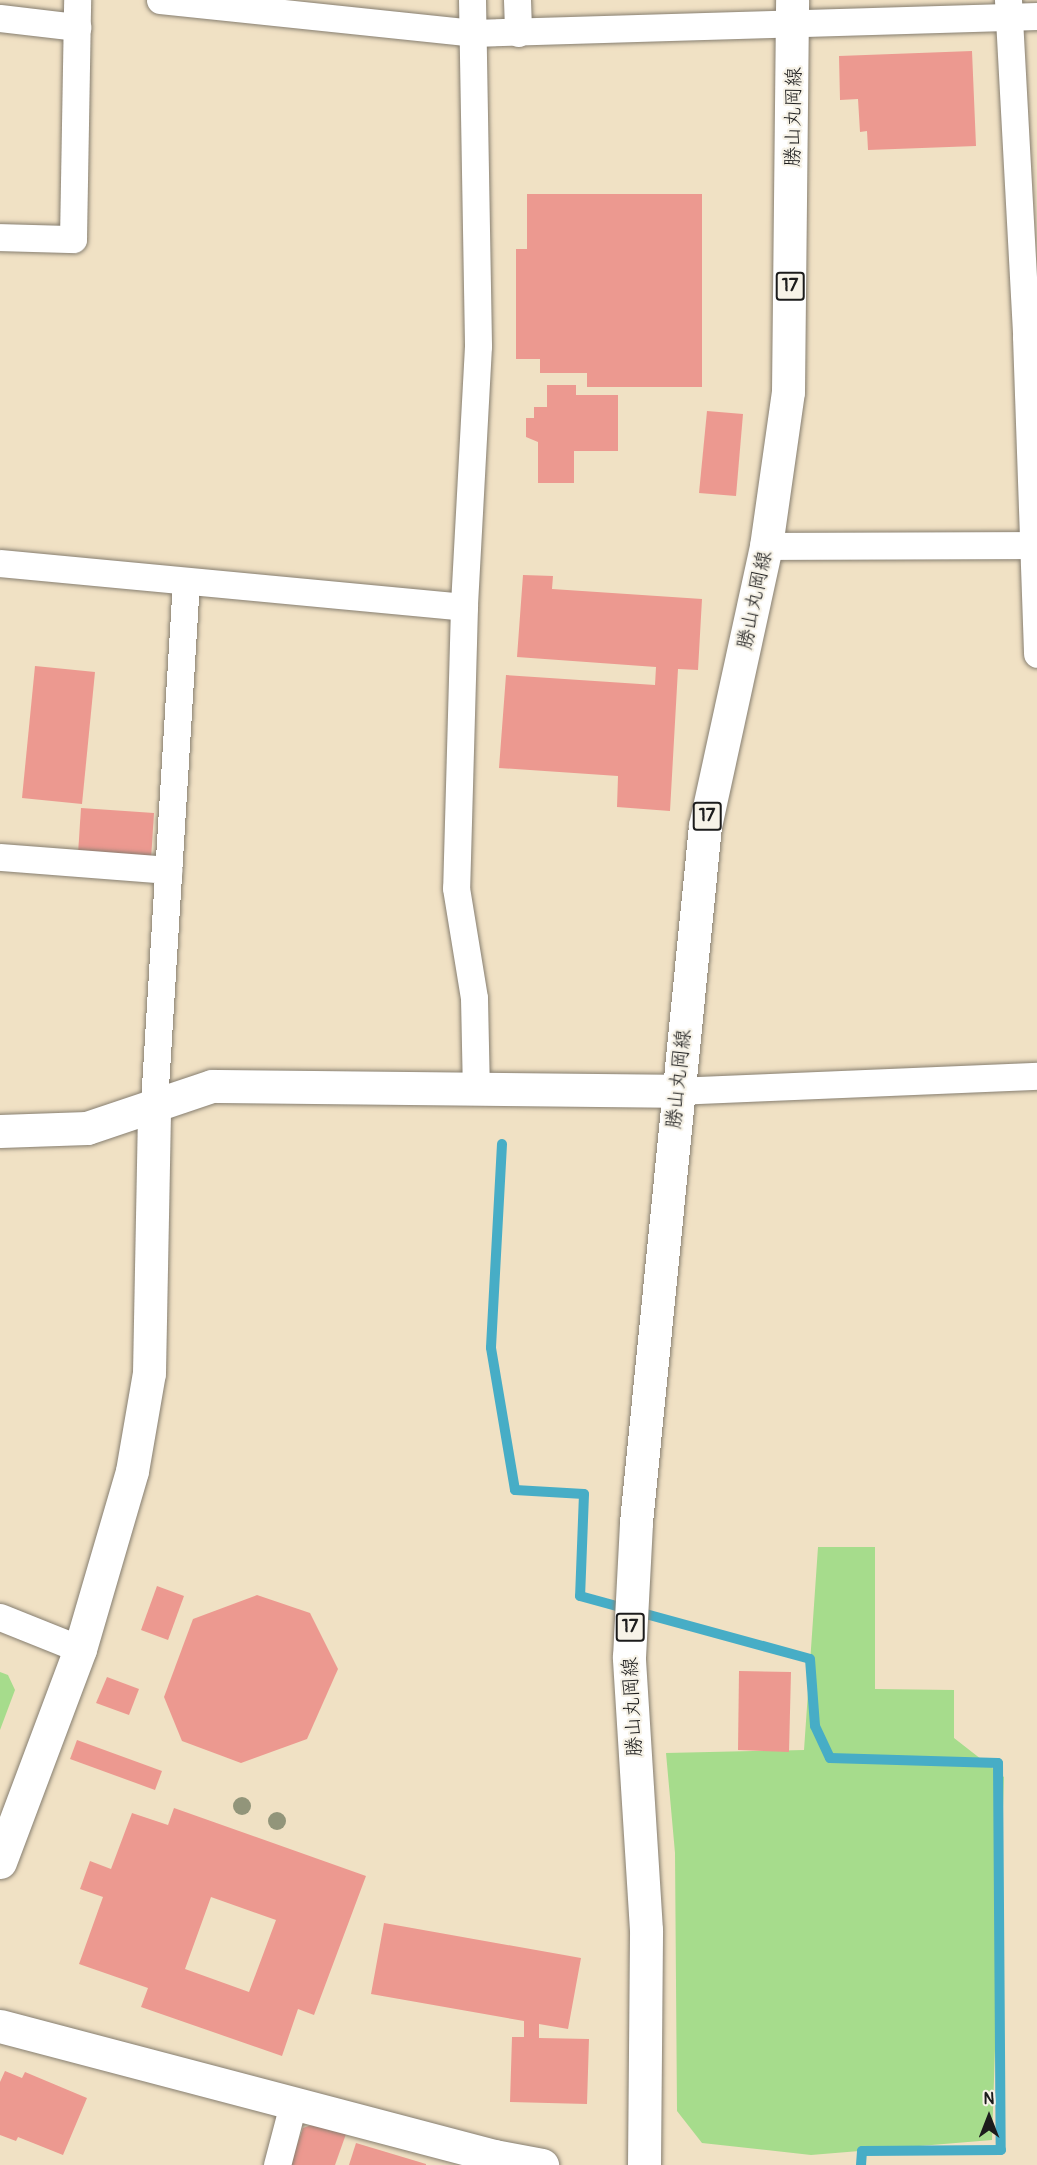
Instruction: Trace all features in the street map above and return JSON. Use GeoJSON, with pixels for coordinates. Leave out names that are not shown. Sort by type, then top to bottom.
{"type":"FeatureCollection","features":[{"type":"Feature","properties":{"kind":"main road","name":"勝山丸岡線"},"geometry":{"type":"LineString","coordinates":[[644,2165],[646,1930],[628,1657],[636,1522],[676,1091],[705,826],[766,546],[788,392],[793,12]]}},
{"type":"Feature","properties":{"kind":"main road"},"geometry":{"type":"LineString","coordinates":[[0,1131],[87,1128],[154,1103],[212,1086],[476,1091],[676,1091]]}},
{"type":"Feature","properties":{"kind":"main road"},"geometry":{"type":"LineString","coordinates":[[0,1862],[80,1650],[132,1471],[149,1373],[154,1103]]}},
{"type":"Feature","properties":{"kind":"main road"},"geometry":{"type":"LineString","coordinates":[[0,2026],[293,2104],[542,2165]]}},
{"type":"Feature","properties":{"kind":"street"},"geometry":{"type":"LineString","coordinates":[[0,237],[73,239],[77,0]]}},
{"type":"Feature","properties":{"kind":"street"},"geometry":{"type":"LineString","coordinates":[[160,0],[277,6],[473,33],[518,33],[793,12],[1008,9],[1037,16]]}},
{"type":"Feature","properties":{"kind":"street"},"geometry":{"type":"LineString","coordinates":[[472,0],[478,346],[464,607],[456,888],[474,998],[476,1091]]}},
{"type":"Feature","properties":{"kind":"street"},"geometry":{"type":"LineString","coordinates":[[517,0],[518,33]]}},
{"type":"Feature","properties":{"kind":"street"},"geometry":{"type":"LineString","coordinates":[[1008,9],[1032,337],[1037,654]]}},
{"type":"Feature","properties":{"kind":"street"},"geometry":{"type":"LineString","coordinates":[[0,18],[77,27]]}},
{"type":"Feature","properties":{"kind":"street"},"geometry":{"type":"LineString","coordinates":[[766,546],[1034,545]]}},
{"type":"Feature","properties":{"kind":"street"},"geometry":{"type":"LineString","coordinates":[[0,563],[464,607]]}},
{"type":"Feature","properties":{"kind":"street"},"geometry":{"type":"LineString","coordinates":[[154,1103],[186,582]]}},
{"type":"Feature","properties":{"kind":"street"},"geometry":{"type":"LineString","coordinates":[[0,857],[168,870]]}},
{"type":"Feature","properties":{"kind":"street"},"geometry":{"type":"LineString","coordinates":[[676,1091],[1037,1076]]}},
{"type":"Feature","properties":{"kind":"street"},"geometry":{"type":"LineString","coordinates":[[0,1617],[80,1650]]}},
{"type":"Feature","properties":{"kind":"street"},"geometry":{"type":"LineString","coordinates":[[277,2165],[293,2104]]}},
{"type":"Feature","properties":{"kind":"green space"},"geometry":{"type":"Polygon","coordinates":[[[818,1547],[875,1547],[875,1689],[954,1690],[954,1738],[1004,1777],[992,2140],[811,2155],[702,2143],[677,2111],[675,1853],[666,1753],[804,1750],[818,1547]]]}},
{"type":"Feature","properties":{"kind":"green space"},"geometry":{"type":"Polygon","coordinates":[[[0,1672],[8,1675],[15,1690],[0,1730],[0,1672]]]}},
{"type":"Feature","properties":{"kind":"building"},"geometry":{"type":"Polygon","coordinates":[[[972,51],[976,146],[868,150],[867,131],[860,132],[858,99],[840,100],[839,56],[972,51]]]}},
{"type":"Feature","properties":{"kind":"building"},"geometry":{"type":"Polygon","coordinates":[[[527,194],[702,194],[702,387],[587,387],[587,373],[540,373],[540,359],[516,359],[516,249],[527,249],[527,194]]]}},
{"type":"Feature","properties":{"kind":"building"},"geometry":{"type":"Polygon","coordinates":[[[547,385],[576,385],[576,395],[618,395],[618,451],[574,451],[574,483],[538,483],[538,442],[526,437],[526,418],[534,418],[534,407],[547,407],[547,385]]]}},
{"type":"Feature","properties":{"kind":"building"},"geometry":{"type":"Polygon","coordinates":[[[707,411],[743,414],[736,496],[699,493],[707,411]]]}},
{"type":"Feature","properties":{"kind":"building"},"geometry":{"type":"Polygon","coordinates":[[[523,575],[553,576],[552,589],[702,599],[698,670],[678,669],[670,811],[617,807],[618,776],[499,768],[506,675],[655,685],[656,667],[517,657],[523,575]]]}},
{"type":"Feature","properties":{"kind":"building"},"geometry":{"type":"Polygon","coordinates":[[[35,666],[95,672],[82,804],[22,798],[35,666]]]}},
{"type":"Feature","properties":{"kind":"building"},"geometry":{"type":"Polygon","coordinates":[[[81,808],[154,813],[151,859],[78,854],[81,808]]]}},
{"type":"Feature","properties":{"kind":"building"},"geometry":{"type":"Polygon","coordinates":[[[157,1586],[184,1596],[168,1640],[141,1630],[157,1586]]]}},
{"type":"Feature","properties":{"kind":"building"},"geometry":{"type":"Polygon","coordinates":[[[257,1595],[310,1613],[338,1669],[307,1739],[241,1763],[182,1741],[164,1697],[193,1619],[257,1595]]]}},
{"type":"Feature","properties":{"kind":"building"},"geometry":{"type":"Polygon","coordinates":[[[739,1671],[791,1672],[789,1752],[738,1750],[739,1671]]]}},
{"type":"Feature","properties":{"kind":"building"},"geometry":{"type":"Polygon","coordinates":[[[107,1677],[139,1689],[129,1715],[96,1703],[107,1677]]]}},
{"type":"Feature","properties":{"kind":"building"},"geometry":{"type":"Polygon","coordinates":[[[77,1740],[162,1771],[155,1790],[70,1759],[77,1740]]]}},
{"type":"Feature","properties":{"kind":"building"},"geometry":{"type":"Polygon","coordinates":[[[174,1808],[366,1876],[314,2015],[298,2009],[282,2056],[141,2007],[148,1988],[79,1964],[103,1897],[80,1889],[90,1861],[111,1869],[132,1813],[168,1825],[174,1808]],[[211,1897],[185,1969],[249,1992],[276,1920],[211,1897]]]}},
{"type":"Feature","properties":{"kind":"building"},"geometry":{"type":"Polygon","coordinates":[[[384,1923],[581,1958],[568,2029],[539,2024],[539,2038],[589,2039],[587,2104],[510,2102],[512,2037],[524,2037],[524,2021],[371,1994],[384,1923]]]}},
{"type":"Feature","properties":{"kind":"building"},"geometry":{"type":"Polygon","coordinates":[[[5,2071],[22,2078],[25,2072],[87,2098],[63,2155],[18,2137],[16,2141],[0,2135],[0,2082],[5,2071]]]}},
{"type":"Feature","properties":{"kind":"building"},"geometry":{"type":"Polygon","coordinates":[[[314,2124],[346,2134],[335,2165],[290,2165],[303,2128],[314,2124]]]}},
{"type":"Feature","properties":{"kind":"building"},"geometry":{"type":"Polygon","coordinates":[[[356,2143],[426,2164],[426,2165],[349,2165],[356,2143]]]}},
{"type":"Feature","properties":{"kind":"waterway"},"geometry":{"type":"LineString","coordinates":[[502,1144],[491,1348],[515,1490],[584,1494],[580,1596],[810,1659],[815,1726],[830,1758],[998,1763],[1001,2150],[862,2151],[861,2165]]}}]}
